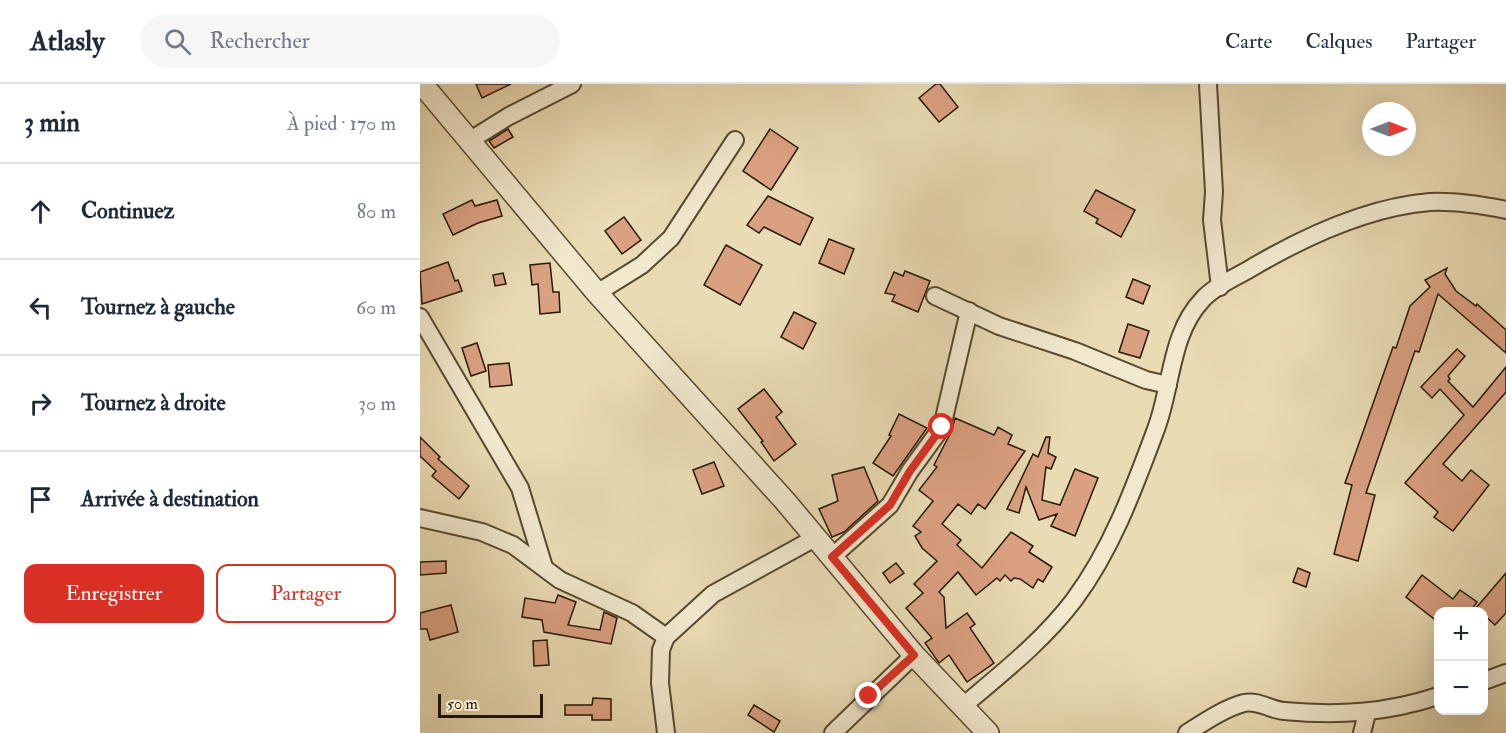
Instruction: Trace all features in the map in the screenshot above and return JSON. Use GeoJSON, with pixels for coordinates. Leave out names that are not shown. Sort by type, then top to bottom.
{"type":"FeatureCollection","features":[{"type":"Feature","properties":{"kind":"street"},"geometry":{"type":"LineString","coordinates":[[422,84],[597,293],[816,538],[914,655],[988,733]]}},
{"type":"Feature","properties":{"kind":"street"},"geometry":{"type":"LineString","coordinates":[[469,141],[509,116],[572,84]]}},
{"type":"Feature","properties":{"kind":"street"},"geometry":{"type":"LineString","coordinates":[[1208,84],[1214,192],[1212,220],[1220,287]]}},
{"type":"Feature","properties":{"kind":"street"},"geometry":{"type":"LineString","coordinates":[[597,293],[659,252],[671,238],[735,141]]}},
{"type":"Feature","properties":{"kind":"street"},"geometry":{"type":"LineString","coordinates":[[963,706],[1020,658],[1058,618],[1096,568],[1133,490],[1156,429],[1183,332],[1203,299],[1308,237],[1398,206],[1431,202],[1465,203],[1506,210]]}},
{"type":"Feature","properties":{"kind":"street"},"geometry":{"type":"LineString","coordinates":[[935,296],[999,326],[1075,351],[1146,380],[1168,385]]}},
{"type":"Feature","properties":{"kind":"street"},"geometry":{"type":"LineString","coordinates":[[832,557],[890,505],[910,471],[942,427],[969,311]]}},
{"type":"Feature","properties":{"kind":"street"},"geometry":{"type":"LineString","coordinates":[[420,317],[520,488],[544,567]]}},
{"type":"Feature","properties":{"kind":"street"},"geometry":{"type":"LineString","coordinates":[[420,518],[482,532],[513,545],[560,580],[632,613],[666,637]]}},
{"type":"Feature","properties":{"kind":"street"},"geometry":{"type":"LineString","coordinates":[[666,733],[660,683],[661,650],[666,637],[714,594],[756,568],[816,538]]}},
{"type":"Feature","properties":{"kind":"street"},"geometry":{"type":"LineString","coordinates":[[833,733],[914,655]]}},
{"type":"Feature","properties":{"kind":"street"},"geometry":{"type":"LineString","coordinates":[[1488,680],[1506,673]]}},
{"type":"Feature","properties":{"kind":"street"},"geometry":{"type":"LineString","coordinates":[[1187,733],[1213,717],[1252,702],[1282,711],[1367,713],[1434,697]]}},
{"type":"Feature","properties":{"kind":"street"},"geometry":{"type":"LineString","coordinates":[[1362,733],[1367,713]]}},
{"type":"Feature","properties":{"kind":"building"},"geometry":{"type":"Polygon","coordinates":[[[476,84],[511,84],[482,98],[476,84]]]}},
{"type":"Feature","properties":{"kind":"building"},"geometry":{"type":"Polygon","coordinates":[[[936,84],[940,84],[958,107],[939,122],[919,98],[936,84]]]}},
{"type":"Feature","properties":{"kind":"building"},"geometry":{"type":"Polygon","coordinates":[[[508,129],[513,137],[494,148],[489,141],[508,129]]]}},
{"type":"Feature","properties":{"kind":"building"},"geometry":{"type":"Polygon","coordinates":[[[770,129],[798,148],[771,190],[743,171],[770,129]]]}},
{"type":"Feature","properties":{"kind":"building"},"geometry":{"type":"Polygon","coordinates":[[[1096,190],[1135,210],[1121,237],[1096,223],[1098,219],[1084,211],[1096,190]]]}},
{"type":"Feature","properties":{"kind":"building"},"geometry":{"type":"Polygon","coordinates":[[[768,196],[813,218],[800,245],[764,227],[759,233],[747,225],[768,196]]]}},
{"type":"Feature","properties":{"kind":"building"},"geometry":{"type":"Polygon","coordinates":[[[472,200],[475,206],[497,200],[502,216],[478,223],[453,235],[443,214],[472,200]]]}},
{"type":"Feature","properties":{"kind":"building"},"geometry":{"type":"Polygon","coordinates":[[[624,217],[641,240],[622,254],[605,231],[624,217]]]}},
{"type":"Feature","properties":{"kind":"building"},"geometry":{"type":"Polygon","coordinates":[[[829,239],[854,249],[844,274],[819,263],[829,239]]]}},
{"type":"Feature","properties":{"kind":"building"},"geometry":{"type":"Polygon","coordinates":[[[726,245],[762,265],[740,305],[704,285],[726,245]]]}},
{"type":"Feature","properties":{"kind":"building"},"geometry":{"type":"Polygon","coordinates":[[[448,262],[455,281],[458,280],[462,291],[422,304],[420,272],[448,262]]]}},
{"type":"Feature","properties":{"kind":"building"},"geometry":{"type":"Polygon","coordinates":[[[550,263],[553,292],[559,292],[560,312],[540,314],[538,284],[532,285],[530,265],[550,263]]]}},
{"type":"Feature","properties":{"kind":"building"},"geometry":{"type":"Polygon","coordinates":[[[1447,268],[1445,274],[1456,291],[1476,306],[1477,304],[1506,330],[1506,353],[1438,294],[1419,352],[1415,351],[1366,493],[1375,495],[1358,561],[1334,554],[1352,485],[1345,483],[1393,347],[1396,348],[1410,306],[1430,287],[1425,280],[1447,268]]]}},
{"type":"Feature","properties":{"kind":"building"},"geometry":{"type":"Polygon","coordinates":[[[905,271],[930,281],[918,312],[892,301],[895,295],[885,293],[894,272],[903,276],[905,271]]]}},
{"type":"Feature","properties":{"kind":"building"},"geometry":{"type":"Polygon","coordinates":[[[503,273],[506,284],[495,286],[493,275],[503,273]]]}},
{"type":"Feature","properties":{"kind":"building"},"geometry":{"type":"Polygon","coordinates":[[[1133,279],[1150,286],[1143,304],[1126,297],[1133,279]]]}},
{"type":"Feature","properties":{"kind":"building"},"geometry":{"type":"Polygon","coordinates":[[[794,312],[816,323],[803,349],[781,337],[794,312]]]}},
{"type":"Feature","properties":{"kind":"building"},"geometry":{"type":"Polygon","coordinates":[[[1128,324],[1149,331],[1140,358],[1119,352],[1128,324]]]}},
{"type":"Feature","properties":{"kind":"building"},"geometry":{"type":"Polygon","coordinates":[[[477,343],[486,371],[471,376],[462,348],[477,343]]]}},
{"type":"Feature","properties":{"kind":"building"},"geometry":{"type":"Polygon","coordinates":[[[1457,349],[1465,356],[1448,376],[1450,379],[1448,381],[1473,407],[1506,367],[1506,392],[1443,464],[1462,481],[1471,470],[1489,485],[1453,531],[1434,517],[1438,512],[1405,483],[1464,415],[1440,389],[1432,398],[1421,387],[1457,349]]]}},
{"type":"Feature","properties":{"kind":"building"},"geometry":{"type":"Polygon","coordinates":[[[509,363],[512,385],[490,387],[488,365],[509,363]]]}},
{"type":"Feature","properties":{"kind":"building"},"geometry":{"type":"Polygon","coordinates":[[[764,389],[782,412],[776,417],[796,444],[774,461],[761,442],[763,441],[738,409],[764,389]]]}},
{"type":"Feature","properties":{"kind":"building"},"geometry":{"type":"Polygon","coordinates":[[[899,414],[927,428],[893,476],[873,463],[891,436],[889,435],[899,414]]]}},
{"type":"Feature","properties":{"kind":"building"},"geometry":{"type":"Polygon","coordinates":[[[955,418],[994,435],[998,427],[1012,435],[1008,444],[1025,451],[985,509],[978,504],[971,514],[958,504],[942,524],[961,540],[957,545],[982,568],[1011,532],[1033,546],[1029,552],[1052,567],[1043,582],[1038,579],[1033,588],[1020,579],[1014,578],[1011,581],[1005,575],[1000,581],[997,578],[976,595],[958,572],[939,592],[944,597],[946,628],[967,613],[975,624],[970,628],[994,663],[967,682],[949,655],[939,663],[925,643],[932,638],[906,608],[923,593],[914,584],[937,561],[922,548],[915,536],[921,532],[913,526],[933,501],[919,490],[937,467],[934,465],[952,430],[955,418]]]}},
{"type":"Feature","properties":{"kind":"building"},"geometry":{"type":"Polygon","coordinates":[[[420,437],[440,457],[438,459],[469,486],[459,499],[432,476],[436,471],[420,456],[420,437]]]}},
{"type":"Feature","properties":{"kind":"building"},"geometry":{"type":"Polygon","coordinates":[[[1046,437],[1050,437],[1048,453],[1056,457],[1051,469],[1046,467],[1042,500],[1060,505],[1075,469],[1098,478],[1075,536],[1051,526],[1057,514],[1039,520],[1026,487],[1019,513],[1007,509],[1033,454],[1038,457],[1046,437]]]}},
{"type":"Feature","properties":{"kind":"building"},"geometry":{"type":"Polygon","coordinates":[[[714,462],[724,486],[702,494],[693,470],[714,462]]]}},
{"type":"Feature","properties":{"kind":"building"},"geometry":{"type":"Polygon","coordinates":[[[864,467],[878,501],[844,532],[832,537],[819,509],[838,501],[832,475],[864,467]]]}},
{"type":"Feature","properties":{"kind":"building"},"geometry":{"type":"Polygon","coordinates":[[[446,561],[446,573],[420,575],[420,562],[446,561]]]}},
{"type":"Feature","properties":{"kind":"building"},"geometry":{"type":"Polygon","coordinates":[[[896,563],[904,573],[890,583],[883,573],[896,563]]]}},
{"type":"Feature","properties":{"kind":"building"},"geometry":{"type":"Polygon","coordinates":[[[1298,568],[1310,573],[1306,587],[1293,582],[1298,568]]]}},
{"type":"Feature","properties":{"kind":"building"},"geometry":{"type":"Polygon","coordinates":[[[1506,573],[1506,613],[1495,625],[1488,619],[1488,607],[1477,607],[1506,573]]]}},
{"type":"Feature","properties":{"kind":"building"},"geometry":{"type":"Polygon","coordinates":[[[1422,575],[1453,599],[1460,590],[1477,602],[1474,607],[1434,607],[1434,619],[1406,597],[1422,575]]]}},
{"type":"Feature","properties":{"kind":"building"},"geometry":{"type":"Polygon","coordinates":[[[558,595],[576,602],[568,625],[600,630],[604,612],[617,618],[611,644],[544,632],[542,620],[522,617],[525,598],[555,603],[558,595]]]}},
{"type":"Feature","properties":{"kind":"building"},"geometry":{"type":"Polygon","coordinates":[[[451,605],[458,632],[430,640],[427,629],[420,629],[420,613],[451,605]]]}},
{"type":"Feature","properties":{"kind":"building"},"geometry":{"type":"Polygon","coordinates":[[[547,640],[549,665],[534,666],[533,641],[547,640]]]}},
{"type":"Feature","properties":{"kind":"building"},"geometry":{"type":"Polygon","coordinates":[[[593,698],[611,699],[611,720],[592,720],[592,715],[565,715],[565,705],[592,705],[593,698]]]}},
{"type":"Feature","properties":{"kind":"building"},"geometry":{"type":"Polygon","coordinates":[[[754,705],[780,721],[774,732],[748,715],[754,705]]]}},
{"type":"Feature","properties":{"kind":"route"},"geometry":{"type":"LineString","coordinates":[[869,696],[914,655],[832,557],[890,505],[910,471],[942,427]]}}]}
